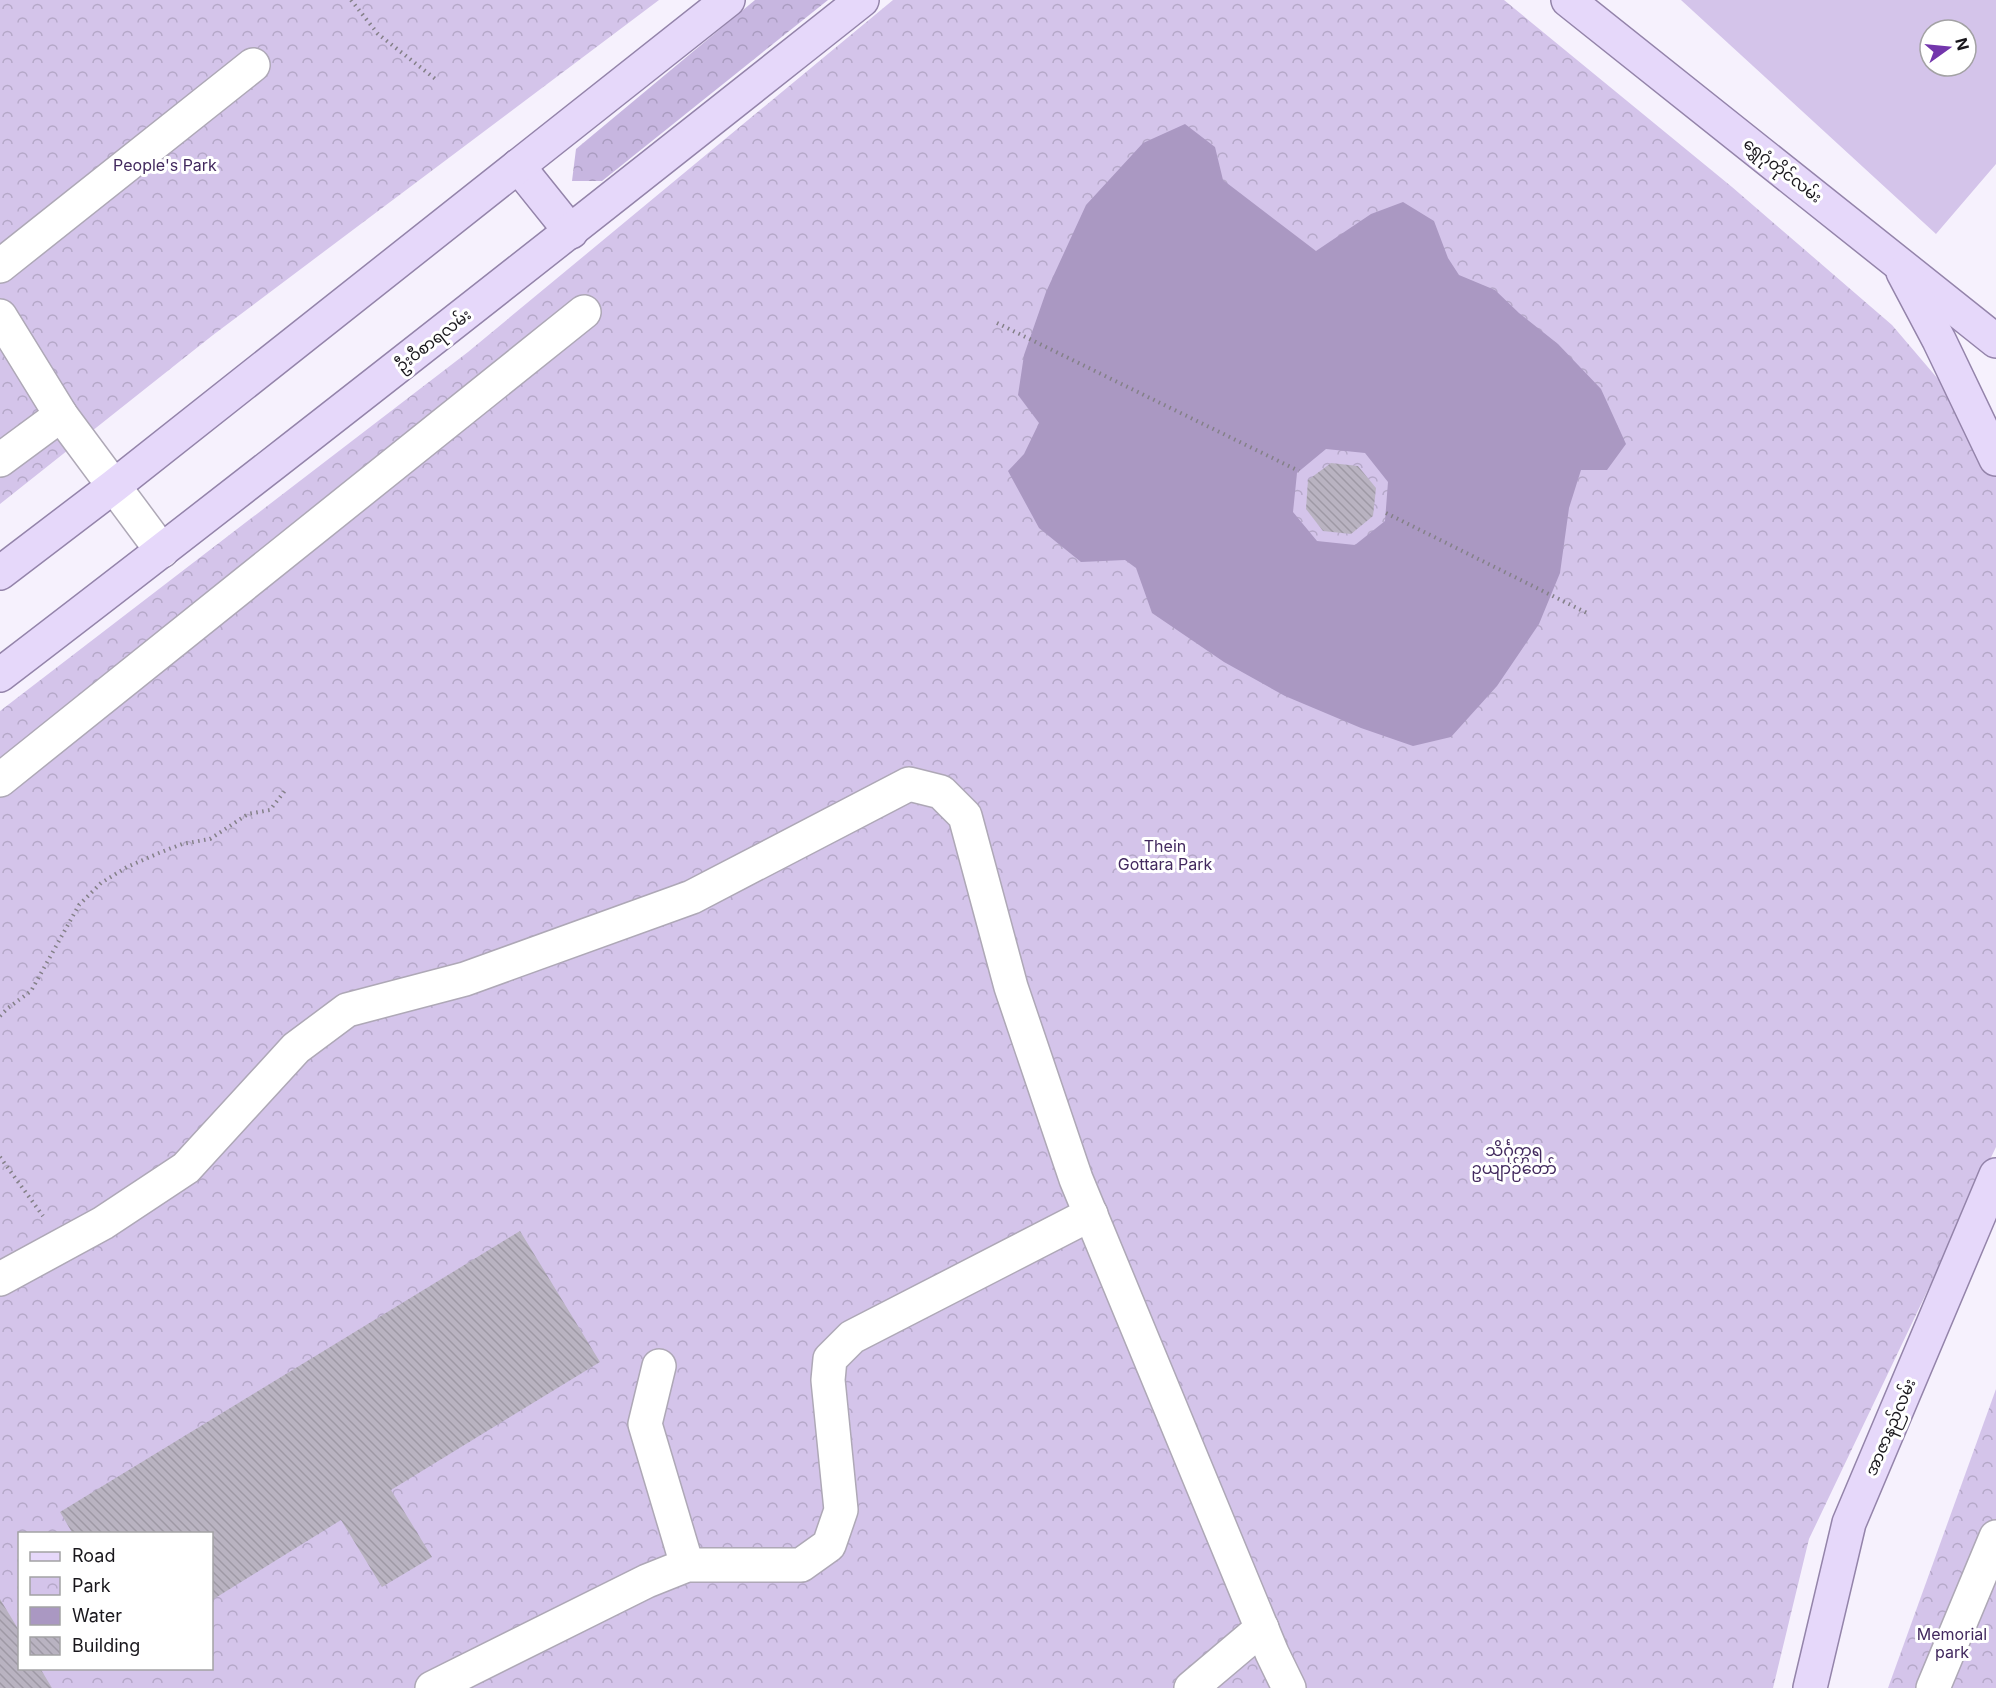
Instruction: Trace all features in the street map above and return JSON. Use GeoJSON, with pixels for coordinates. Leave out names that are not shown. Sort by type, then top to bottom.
{"type":"FeatureCollection","features":[{"type":"Feature","properties":{"kind":"main road"},"geometry":{"type":"LineString","coordinates":[[0,573],[114,486],[728,0]]}},
{"type":"Feature","properties":{"kind":"main road","name":"ဦးဝီစာရလမ်း"},"geometry":{"type":"LineString","coordinates":[[0,675],[571,232],[862,0]]}},
{"type":"Feature","properties":{"kind":"main road","name":"ရွှေဂုံတိုင်လမ်း"},"geometry":{"type":"LineString","coordinates":[[1568,0],[1996,341]]}},
{"type":"Feature","properties":{"kind":"main road"},"geometry":{"type":"LineString","coordinates":[[518,166],[571,232]]}},
{"type":"Feature","properties":{"kind":"main road"},"geometry":{"type":"LineString","coordinates":[[1897,260],[1939,340],[1996,459]]}},
{"type":"Feature","properties":{"kind":"main road","name":"အာဇာနည်လမ်း"},"geometry":{"type":"LineString","coordinates":[[1810,1688],[1850,1523],[1996,1175]]}},
{"type":"Feature","properties":{"kind":"lane"},"geometry":{"type":"LineString","coordinates":[[0,266],[253,66]]}},
{"type":"Feature","properties":{"kind":"lane"},"geometry":{"type":"LineString","coordinates":[[0,780],[584,312]]}},
{"type":"Feature","properties":{"kind":"lane"},"geometry":{"type":"LineString","coordinates":[[0,316],[61,415],[162,551]]}},
{"type":"Feature","properties":{"kind":"lane"},"geometry":{"type":"LineString","coordinates":[[0,460],[61,415]]}},
{"type":"Feature","properties":{"kind":"lane"},"geometry":{"type":"LineString","coordinates":[[0,1279],[103,1223],[186,1168],[296,1048],[347,1011],[465,979],[692,897],[909,784],[941,792],[965,816],[1011,987],[1076,1179],[1289,1688]]}},
{"type":"Feature","properties":{"kind":"lane"},"geometry":{"type":"LineString","coordinates":[[432,1688],[647,1581],[687,1565],[801,1565],[829,1545],[841,1510],[828,1380],[830,1359],[852,1337],[1090,1214]]}},
{"type":"Feature","properties":{"kind":"lane"},"geometry":{"type":"LineString","coordinates":[[659,1366],[645,1424],[687,1565]]}},
{"type":"Feature","properties":{"kind":"lane"},"geometry":{"type":"LineString","coordinates":[[1933,1688],[1996,1537]]}},
{"type":"Feature","properties":{"kind":"lane"},"geometry":{"type":"LineString","coordinates":[[1191,1688],[1262,1628]]}},
{"type":"Feature","properties":{"kind":"path"},"geometry":{"type":"LineString","coordinates":[[351,0],[378,34],[438,81]]}},
{"type":"Feature","properties":{"kind":"path"},"geometry":{"type":"LineString","coordinates":[[997,322],[1299,471]]}},
{"type":"Feature","properties":{"kind":"path"},"geometry":{"type":"LineString","coordinates":[[1386,513],[1589,614]]}},
{"type":"Feature","properties":{"kind":"path"},"geometry":{"type":"LineString","coordinates":[[0,1016],[32,991],[79,905],[101,883],[127,867],[159,853],[182,844],[210,840],[248,814],[270,810],[287,788]]}},
{"type":"Feature","properties":{"kind":"path"},"geometry":{"type":"LineString","coordinates":[[0,1157],[42,1215],[56,1248]]}},
{"type":"Feature","properties":{"kind":"green space","name":"People's Park"},"geometry":{"type":"Polygon","coordinates":[[[0,0],[659,0],[213,335],[0,504],[0,0]]]}},
{"type":"Feature","properties":{"kind":"green space"},"geometry":{"type":"Polygon","coordinates":[[[755,0],[828,0],[602,181],[572,181],[576,149],[755,0]]]}},
{"type":"Feature","properties":{"kind":"green space","name":"Thein Gottara Park"},"geometry":{"type":"Polygon","coordinates":[[[893,0],[1504,0],[1732,187],[1892,325],[1996,447],[1996,1147],[1809,1539],[1773,1688],[0,1688],[0,711],[468,352],[893,0]]]}},
{"type":"Feature","properties":{"kind":"green space"},"geometry":{"type":"Polygon","coordinates":[[[1681,0],[1996,0],[1996,164],[1936,234],[1681,0]]]}},
{"type":"Feature","properties":{"kind":"green space","name":"Memorial park"},"geometry":{"type":"Polygon","coordinates":[[[1996,1389],[1996,1688],[1888,1688],[1996,1389]]]}},
{"type":"Feature","properties":{"kind":"water"},"geometry":{"type":"Polygon","coordinates":[[[1185,124],[1215,147],[1223,180],[1316,251],[1371,214],[1403,202],[1434,221],[1448,258],[1459,275],[1495,290],[1519,313],[1558,344],[1601,389],[1626,444],[1607,470],[1581,470],[1569,508],[1560,573],[1539,624],[1497,686],[1451,737],[1413,746],[1361,728],[1285,696],[1224,662],[1152,613],[1136,568],[1125,560],[1081,562],[1039,528],[1008,471],[1024,454],[1039,423],[1018,395],[1024,355],[1046,292],[1086,205],[1143,143],[1185,124]],[[1326,449],[1297,473],[1293,512],[1317,541],[1355,545],[1385,521],[1388,482],[1365,453],[1326,449]]]}},
{"type":"Feature","properties":{"kind":"building"},"geometry":{"type":"Polygon","coordinates":[[[1331,463],[1358,466],[1376,488],[1373,516],[1351,534],[1323,531],[1306,509],[1308,480],[1331,463]]]}},
{"type":"Feature","properties":{"kind":"building"},"geometry":{"type":"Polygon","coordinates":[[[520,1231],[600,1362],[391,1490],[432,1557],[382,1587],[341,1520],[213,1599],[213,1532],[72,1532],[60,1512],[520,1231]]]}},
{"type":"Feature","properties":{"kind":"building"},"geometry":{"type":"Polygon","coordinates":[[[0,1599],[18,1629],[18,1670],[41,1670],[52,1688],[0,1688],[0,1599]]]}},
{"type":"Feature","properties":{"kind":"park label","name":"သိင်္ဂုတ္တရ ဥယျာဉ်တော်"},"geometry":{"type":"Point","coordinates":[1514,1159]}}]}
